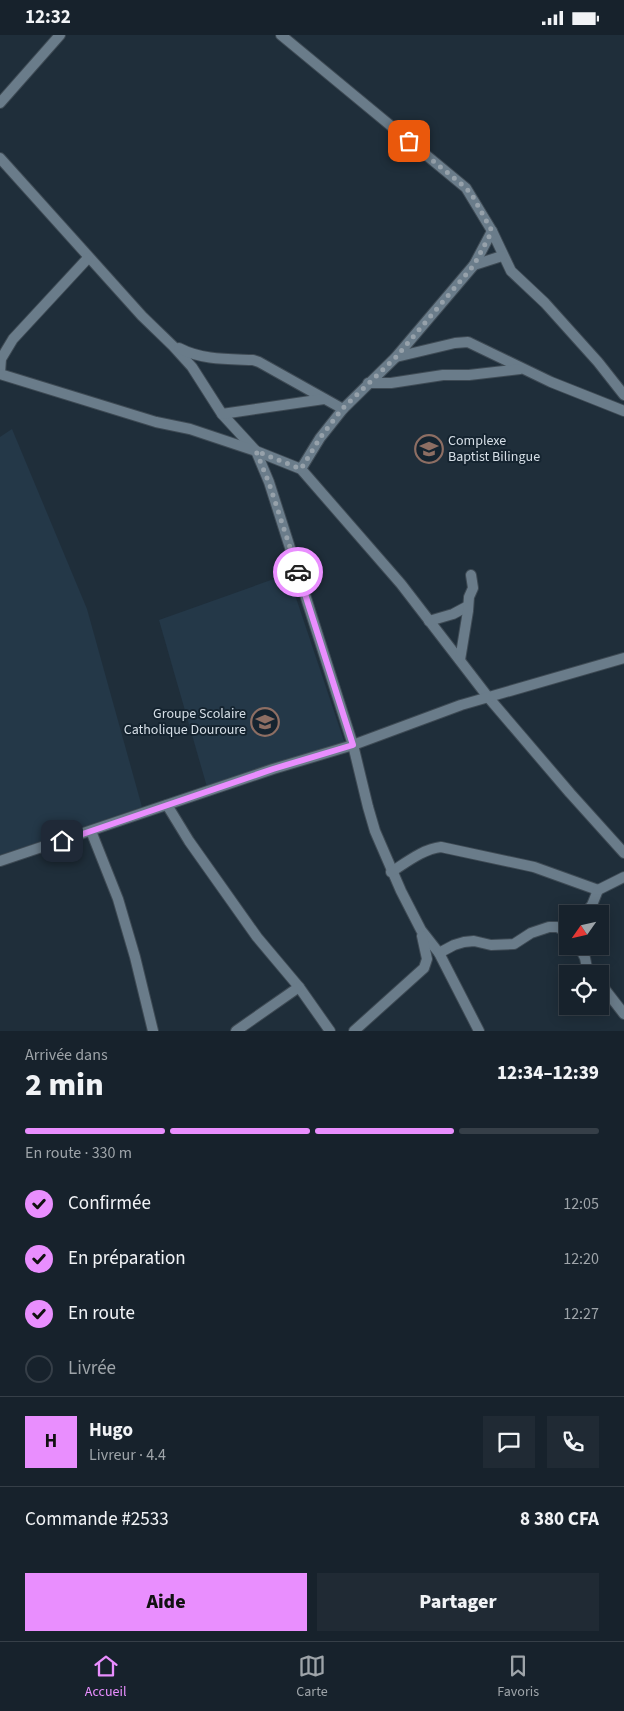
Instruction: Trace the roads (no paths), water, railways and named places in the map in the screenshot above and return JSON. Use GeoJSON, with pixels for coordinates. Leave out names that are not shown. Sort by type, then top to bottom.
{"type":"FeatureCollection","features":[{"type":"Feature","properties":{"kind":"street"},"geometry":{"type":"LineString","coordinates":[[0,103],[60,35]]}},
{"type":"Feature","properties":{"kind":"street"},"geometry":{"type":"LineString","coordinates":[[281,35],[466,188],[472,195],[492,231],[510,271],[545,303],[598,362],[624,395]]}},
{"type":"Feature","properties":{"kind":"street"},"geometry":{"type":"LineString","coordinates":[[1,162],[142,316],[173,346],[199,376],[222,414],[256,451],[269,483],[353,745],[368,807],[391,872],[421,930],[439,953],[479,1031]]}},
{"type":"Feature","properties":{"kind":"street"},"geometry":{"type":"LineString","coordinates":[[301,469],[320,438],[342,409],[396,357],[474,265],[492,231]]}},
{"type":"Feature","properties":{"kind":"street"},"geometry":{"type":"LineString","coordinates":[[474,265],[502,256]]}},
{"type":"Feature","properties":{"kind":"street"},"geometry":{"type":"LineString","coordinates":[[88,258],[13,339],[1,359],[0,374],[156,422],[190,429],[256,451],[301,469],[401,584],[488,697],[624,853]]}},
{"type":"Feature","properties":{"kind":"street"},"geometry":{"type":"LineString","coordinates":[[396,357],[455,343],[468,342],[521,369],[624,411]]}},
{"type":"Feature","properties":{"kind":"street"},"geometry":{"type":"LineString","coordinates":[[173,346],[197,356],[260,362],[342,409]]}},
{"type":"Feature","properties":{"kind":"street"},"geometry":{"type":"LineString","coordinates":[[368,383],[390,383],[443,375],[469,375],[521,369]]}},
{"type":"Feature","properties":{"kind":"street"},"geometry":{"type":"LineString","coordinates":[[222,414],[324,399]]}},
{"type":"Feature","properties":{"kind":"street"},"geometry":{"type":"LineString","coordinates":[[460,660],[469,597],[473,588],[471,575]]}},
{"type":"Feature","properties":{"kind":"street"},"geometry":{"type":"LineString","coordinates":[[429,621],[453,614],[468,606]]}},
{"type":"Feature","properties":{"kind":"street"},"geometry":{"type":"LineString","coordinates":[[0,861],[273,769],[353,745],[461,705],[624,658]]}},
{"type":"Feature","properties":{"kind":"street"},"geometry":{"type":"LineString","coordinates":[[167,805],[188,841],[256,937],[299,987],[330,1031]]}},
{"type":"Feature","properties":{"kind":"street"},"geometry":{"type":"LineString","coordinates":[[91,831],[118,899],[135,957],[153,1031]]}},
{"type":"Feature","properties":{"kind":"street"},"geometry":{"type":"LineString","coordinates":[[391,872],[422,853],[432,848],[441,847],[534,867],[598,890]]}},
{"type":"Feature","properties":{"kind":"street"},"geometry":{"type":"LineString","coordinates":[[592,905],[598,890],[624,877]]}},
{"type":"Feature","properties":{"kind":"street"},"geometry":{"type":"LineString","coordinates":[[439,953],[464,942],[474,941],[491,945],[514,944],[530,933],[549,927],[559,928]]}},
{"type":"Feature","properties":{"kind":"street"},"geometry":{"type":"LineString","coordinates":[[354,1031],[424,968],[427,959],[421,930]]}},
{"type":"Feature","properties":{"kind":"street"},"geometry":{"type":"LineString","coordinates":[[236,1031],[299,987]]}},
{"type":"Feature","properties":{"kind":"street"},"geometry":{"type":"LineString","coordinates":[[609,995],[624,1014]]}},
{"type":"Feature","properties":{"kind":"place","name":"Complexe Baptist Bilingue"},"geometry":{"type":"Point","coordinates":[429,449]}},
{"type":"Feature","properties":{"kind":"place","name":"Groupe Scolaire Catholique Douroure"},"geometry":{"type":"Point","coordinates":[265,722]}}]}
